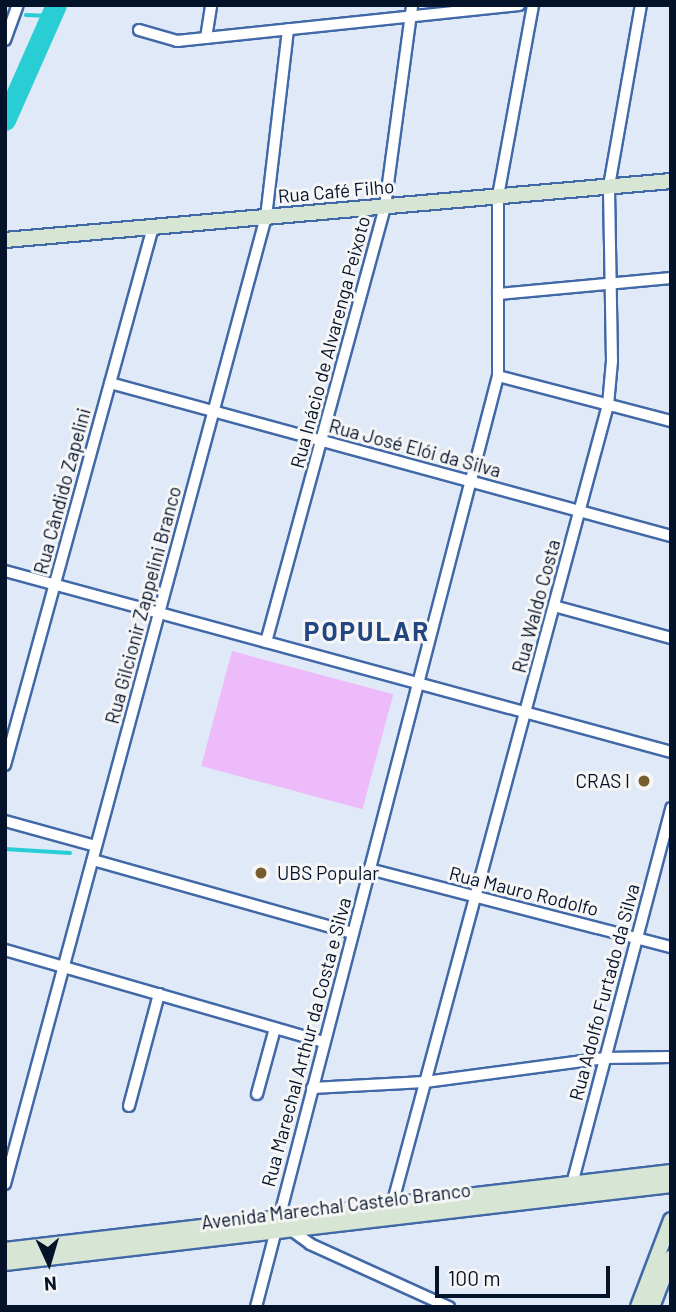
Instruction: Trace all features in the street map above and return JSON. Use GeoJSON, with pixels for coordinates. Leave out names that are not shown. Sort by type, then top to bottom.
{"type":"FeatureCollection","features":[{"type":"Feature","properties":{"kind":"street"},"geometry":{"type":"LineString","coordinates":[[5,40],[18,5]]}},
{"type":"Feature","properties":{"kind":"street"},"geometry":{"type":"LineString","coordinates":[[206,38],[211,5]]}},
{"type":"Feature","properties":{"kind":"street","name":"Rua Inácio de Alvarenga Peixoto"},"geometry":{"type":"LineString","coordinates":[[267,642],[385,206],[412,5]]}},
{"type":"Feature","properties":{"kind":"street"},"geometry":{"type":"LineString","coordinates":[[139,30],[168,41],[519,5]]}},
{"type":"Feature","properties":{"kind":"street","name":"Rua Marechal Arthur da Costa e Silva"},"geometry":{"type":"LineString","coordinates":[[256,1307],[498,376],[498,196],[533,5]]}},
{"type":"Feature","properties":{"kind":"street","name":"Rua Waldo Costa"},"geometry":{"type":"LineString","coordinates":[[392,1205],[608,405],[612,361],[609,186],[641,5]]}},
{"type":"Feature","properties":{"kind":"street","name":"Rua Gilcionir Zappelini Branco"},"geometry":{"type":"LineString","coordinates":[[5,1184],[266,217],[288,29]]}},
{"type":"Feature","properties":{"kind":"street","name":"Rua Café Filho"},"geometry":{"type":"LineString","coordinates":[[5,240],[671,181]]}},
{"type":"Feature","properties":{"kind":"street","name":"Rua Cândido Zapelini"},"geometry":{"type":"LineString","coordinates":[[5,765],[153,227]]}},
{"type":"Feature","properties":{"kind":"street"},"geometry":{"type":"LineString","coordinates":[[498,294],[671,278]]}},
{"type":"Feature","properties":{"kind":"street"},"geometry":{"type":"LineString","coordinates":[[498,376],[671,421]]}},
{"type":"Feature","properties":{"kind":"street","name":"Rua José Elói da Silva"},"geometry":{"type":"LineString","coordinates":[[110,383],[671,537]]}},
{"type":"Feature","properties":{"kind":"street"},"geometry":{"type":"LineString","coordinates":[[5,571],[671,752]]}},
{"type":"Feature","properties":{"kind":"street"},"geometry":{"type":"LineString","coordinates":[[554,606],[671,638]]}},
{"type":"Feature","properties":{"kind":"street","name":"Rua Adolfo Furtado da Silva"},"geometry":{"type":"LineString","coordinates":[[572,1184],[671,808]]}},
{"type":"Feature","properties":{"kind":"street"},"geometry":{"type":"LineString","coordinates":[[5,821],[96,846]]}},
{"type":"Feature","properties":{"kind":"street"},"geometry":{"type":"LineString","coordinates":[[93,860],[353,933]]}},
{"type":"Feature","properties":{"kind":"street","name":"Rua Mauro Rodolfo"},"geometry":{"type":"LineString","coordinates":[[369,869],[671,947]]}},
{"type":"Feature","properties":{"kind":"street"},"geometry":{"type":"LineString","coordinates":[[5,950],[324,1042]]}},
{"type":"Feature","properties":{"kind":"street"},"geometry":{"type":"LineString","coordinates":[[129,1106],[159,994]]}},
{"type":"Feature","properties":{"kind":"street"},"geometry":{"type":"LineString","coordinates":[[257,1094],[275,1028]]}},
{"type":"Feature","properties":{"kind":"street"},"geometry":{"type":"LineString","coordinates":[[312,1088],[425,1082],[605,1058],[671,1057]]}},
{"type":"Feature","properties":{"kind":"street","name":"Avenida Marechal Castelo Branco"},"geometry":{"type":"LineString","coordinates":[[5,1263],[276,1225],[392,1205],[671,1172]]}},
{"type":"Feature","properties":{"kind":"street","name":"Avenida Marechal Castelo Branco"},"geometry":{"type":"LineString","coordinates":[[5,1250],[276,1225],[290,1230],[671,1185]]}},
{"type":"Feature","properties":{"kind":"street"},"geometry":{"type":"LineString","coordinates":[[638,1307],[671,1220]]}},
{"type":"Feature","properties":{"kind":"street"},"geometry":{"type":"LineString","coordinates":[[290,1230],[310,1244],[449,1307]]}},
{"type":"Feature","properties":{"kind":"street"},"geometry":{"type":"LineString","coordinates":[[652,1307],[671,1258]]}},
{"type":"Feature","properties":{"kind":"shaded area"},"geometry":{"type":"Polygon","coordinates":[[[232,651],[393,694],[363,809],[201,766],[232,651]]]}},
{"type":"Feature","properties":{"kind":"waterway"},"geometry":{"type":"LineString","coordinates":[[5,120],[56,5]]}},
{"type":"Feature","properties":{"kind":"waterway"},"geometry":{"type":"LineString","coordinates":[[26,15],[51,16]]}},
{"type":"Feature","properties":{"kind":"waterway"},"geometry":{"type":"LineString","coordinates":[[5,849],[70,853]]}},
{"type":"Feature","properties":{"kind":"place","name":"CRAS I"},"geometry":{"type":"Point","coordinates":[644,781]}},
{"type":"Feature","properties":{"kind":"place","name":"UBS Popular"},"geometry":{"type":"Point","coordinates":[261,873]}},
{"type":"Feature","properties":{"kind":"district","name":"POPULAR"},"geometry":{"type":"Point","coordinates":[367,631]}}]}
